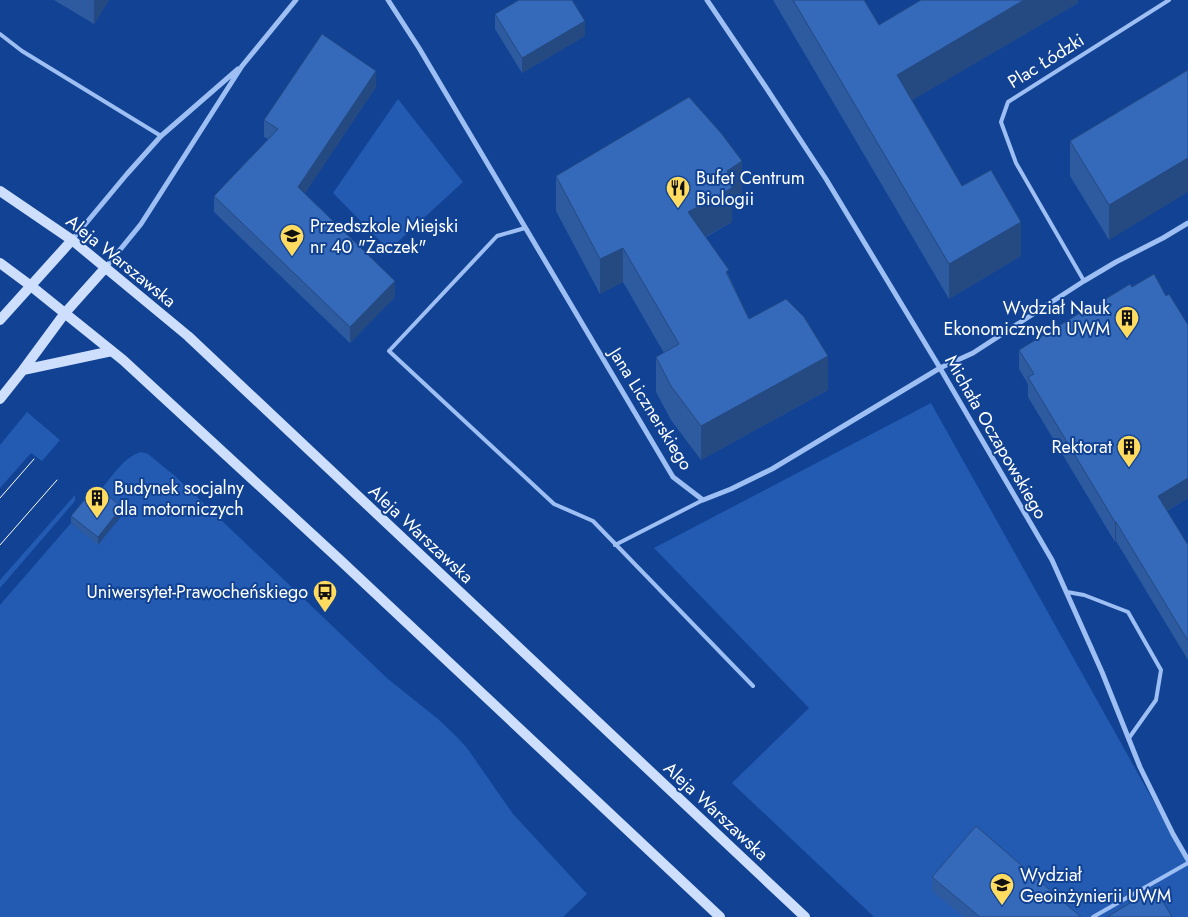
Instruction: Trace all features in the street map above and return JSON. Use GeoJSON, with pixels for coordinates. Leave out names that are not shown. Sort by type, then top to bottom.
{"type":"FeatureCollection","features":[{"type":"Feature","properties":{"kind":"main road","name":"Aleja Warszawska"},"geometry":{"type":"LineString","coordinates":[[0,192],[72,240],[188,336],[805,917]]}},
{"type":"Feature","properties":{"kind":"main road"},"geometry":{"type":"LineString","coordinates":[[0,320],[72,240]]}},
{"type":"Feature","properties":{"kind":"main road"},"geometry":{"type":"LineString","coordinates":[[0,264],[66,313],[112,351],[354,573],[720,917]]}},
{"type":"Feature","properties":{"kind":"main road"},"geometry":{"type":"LineString","coordinates":[[0,399],[66,313],[106,267]]}},
{"type":"Feature","properties":{"kind":"main road"},"geometry":{"type":"LineString","coordinates":[[23,370],[112,351]]}},
{"type":"Feature","properties":{"kind":"street"},"geometry":{"type":"LineString","coordinates":[[106,267],[141,224],[242,66],[296,0]]}},
{"type":"Feature","properties":{"kind":"street","name":"Jana Licznerskiego"},"geometry":{"type":"LineString","coordinates":[[388,0],[419,48],[673,477],[702,500]]}},
{"type":"Feature","properties":{"kind":"street","name":"Michała Oczapowskiego"},"geometry":{"type":"LineString","coordinates":[[707,0],[826,179],[940,368],[1052,560],[1102,672],[1140,767],[1188,861]]}},
{"type":"Feature","properties":{"kind":"street"},"geometry":{"type":"LineString","coordinates":[[72,240],[161,136],[242,66]]}},
{"type":"Feature","properties":{"kind":"street"},"geometry":{"type":"LineString","coordinates":[[702,500],[731,489],[772,469],[940,368],[973,353],[1116,262],[1188,223]]}},
{"type":"Feature","properties":{"kind":"lane","name":"Plac Łódzki"},"geometry":{"type":"LineString","coordinates":[[1084,281],[1016,163],[1001,122],[1008,102],[1169,0]]}},
{"type":"Feature","properties":{"kind":"lane"},"geometry":{"type":"LineString","coordinates":[[0,34],[22,51],[161,136]]}},
{"type":"Feature","properties":{"kind":"lane"},"geometry":{"type":"LineString","coordinates":[[526,228],[497,236],[389,351],[554,504],[593,521],[753,686]]}},
{"type":"Feature","properties":{"kind":"lane"},"geometry":{"type":"LineString","coordinates":[[616,545],[702,500]]}},
{"type":"Feature","properties":{"kind":"lane"},"geometry":{"type":"LineString","coordinates":[[1067,592],[1084,595],[1128,612],[1161,670],[1156,700],[1129,738]]}},
{"type":"Feature","properties":{"kind":"lane"},"geometry":{"type":"LineString","coordinates":[[1093,917],[1188,861]]}},
{"type":"Feature","properties":{"kind":"shaded area"},"geometry":{"type":"Polygon","coordinates":[[[398,99],[463,182],[389,250],[333,193],[398,99]]]}},
{"type":"Feature","properties":{"kind":"shaded area"},"geometry":{"type":"Polygon","coordinates":[[[931,403],[1188,863],[1188,917],[874,917],[732,783],[809,708],[654,548],[931,403]]]}},
{"type":"Feature","properties":{"kind":"shaded area"},"geometry":{"type":"Polygon","coordinates":[[[27,412],[60,440],[42,461],[31,453],[0,488],[0,445],[27,412]]]}},
{"type":"Feature","properties":{"kind":"shaded area"},"geometry":{"type":"Polygon","coordinates":[[[141,452],[148,454],[175,476],[388,679],[438,719],[467,748],[513,814],[587,894],[563,917],[0,917],[0,605],[71,523],[98,544],[126,511],[101,490],[129,458],[141,452]]]}},
{"type":"Feature","properties":{"kind":"shaded area"},"geometry":{"type":"Polygon","coordinates":[[[75,495],[75,501],[0,588],[0,580],[75,495]]]}},
{"type":"Feature","properties":{"kind":"building"},"geometry":{"type":"Polygon","coordinates":[[[519,0],[572,0],[585,21],[522,58],[495,14],[519,0]]]}},
{"type":"Feature","properties":{"kind":"building"},"geometry":{"type":"Polygon","coordinates":[[[793,0],[864,0],[879,25],[921,0],[1024,0],[897,75],[962,186],[991,170],[1021,222],[949,264],[793,0]]]}},
{"type":"Feature","properties":{"kind":"building"},"geometry":{"type":"Polygon","coordinates":[[[322,34],[376,71],[298,187],[395,281],[350,327],[214,196],[278,129],[264,120],[322,34]]]}},
{"type":"Feature","properties":{"kind":"building"},"geometry":{"type":"Polygon","coordinates":[[[1188,70],[1188,158],[1109,205],[1070,141],[1188,70]]]}},
{"type":"Feature","properties":{"kind":"building"},"geometry":{"type":"Polygon","coordinates":[[[689,97],[721,133],[742,161],[727,171],[732,188],[688,212],[729,270],[726,272],[749,319],[786,299],[804,317],[828,356],[701,426],[671,386],[656,357],[679,344],[623,248],[600,259],[556,176],[689,97]]]}},
{"type":"Feature","properties":{"kind":"building"},"geometry":{"type":"Polygon","coordinates":[[[1154,274],[1166,296],[1169,294],[1188,325],[1188,478],[1158,496],[1188,545],[1188,641],[1028,377],[1034,374],[1019,350],[1130,284],[1132,287],[1154,274]]]}},
{"type":"Feature","properties":{"kind":"building","name":"Budynek socjalny dla motorniczych"},"geometry":{"type":"Polygon","coordinates":[[[96,486],[122,507],[98,537],[71,516],[96,486]]]}},
{"type":"Feature","properties":{"kind":"building","name":"Wydział Geoinżynierii UWM"},"geometry":{"type":"Polygon","coordinates":[[[976,826],[1081,917],[980,917],[932,877],[976,826]]]}},
{"type":"Feature","properties":{"kind":"building"},"geometry":{"type":"Polygon","coordinates":[[[1155,888],[1172,917],[1107,917],[1155,888]]]}},
{"type":"Feature","properties":{"kind":"tram line"},"geometry":{"type":"LineString","coordinates":[[0,498],[34,459]]}},
{"type":"Feature","properties":{"kind":"tram line"},"geometry":{"type":"LineString","coordinates":[[0,545],[57,480]]}},
{"type":"Feature","properties":{"kind":"place","name":"Bufet Centrum Biologii"},"geometry":{"type":"Point","coordinates":[678,209]}},
{"type":"Feature","properties":{"kind":"place","name":"Przedszkole Miejski nr 40 \"Żaczek\""},"geometry":{"type":"Point","coordinates":[292,257]}},
{"type":"Feature","properties":{"kind":"place","name":"Wydział Nauk Ekonomicznych UWM"},"geometry":{"type":"Point","coordinates":[1127,339]}},
{"type":"Feature","properties":{"kind":"place","name":"Rektorat"},"geometry":{"type":"Point","coordinates":[1129,468]}},
{"type":"Feature","properties":{"kind":"place","name":"Budynek socjalny dla motorniczych"},"geometry":{"type":"Point","coordinates":[97,519]}},
{"type":"Feature","properties":{"kind":"place","name":"Uniwersytet-Prawocheńskiego"},"geometry":{"type":"Point","coordinates":[325,613]}},
{"type":"Feature","properties":{"kind":"place","name":"Wydział Geoinżynierii UWM"},"geometry":{"type":"Point","coordinates":[1002,906]}}]}
